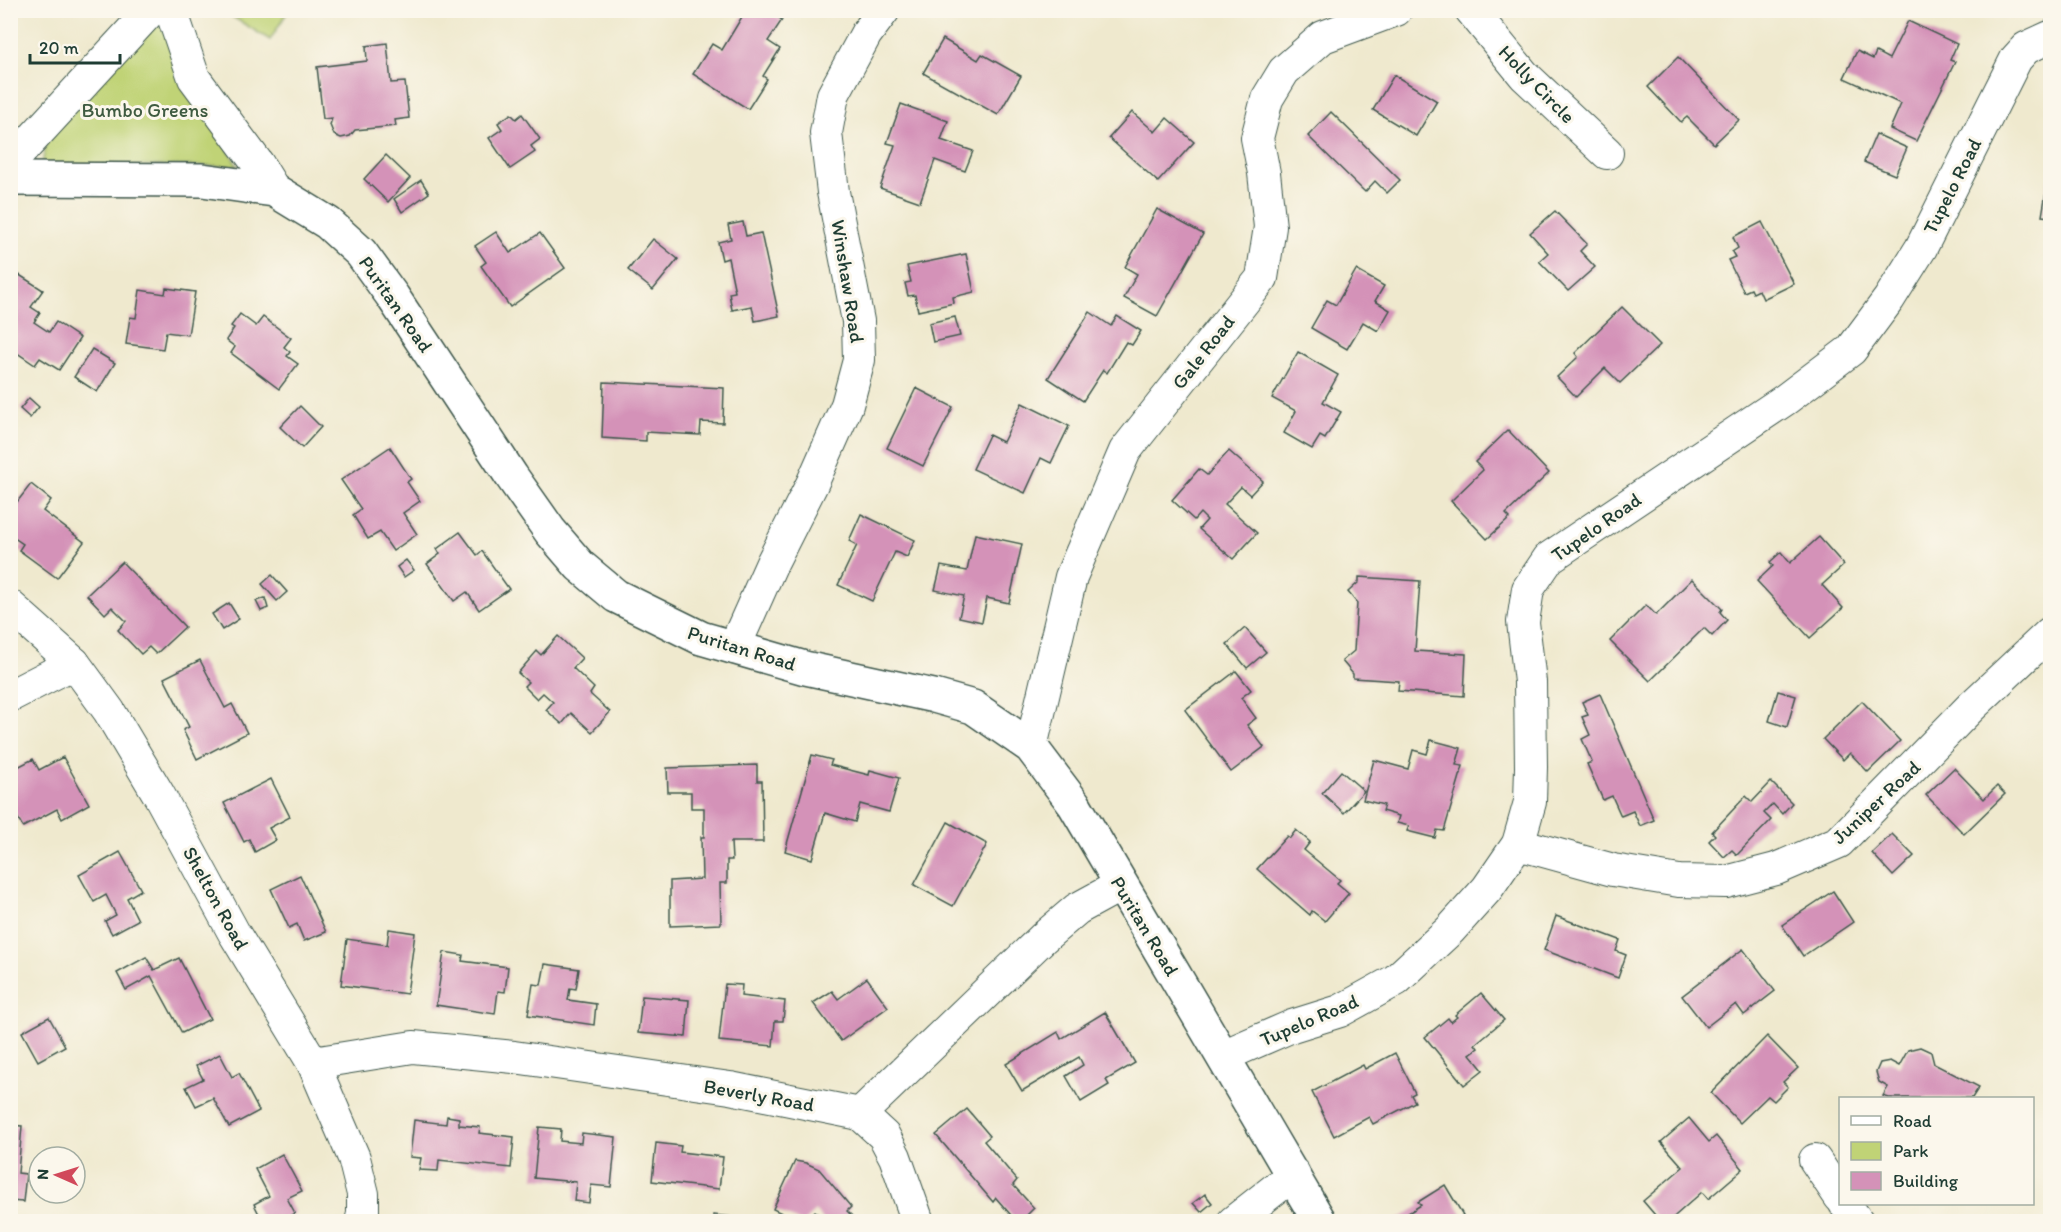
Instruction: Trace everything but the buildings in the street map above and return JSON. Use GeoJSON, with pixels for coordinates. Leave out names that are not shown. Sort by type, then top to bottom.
{"type":"FeatureCollection","features":[{"type":"Feature","properties":{"kind":"street"},"geometry":{"type":"LineString","coordinates":[[10,163],[151,10]]}},
{"type":"Feature","properties":{"kind":"street"},"geometry":{"type":"LineString","coordinates":[[171,10],[194,78],[258,164],[274,190]]}},
{"type":"Feature","properties":{"kind":"street","name":"Winshaw Road"},"geometry":{"type":"LineString","coordinates":[[734,648],[842,415],[859,360],[858,321],[833,192],[826,133],[833,94],[866,34],[884,10]]}},
{"type":"Feature","properties":{"kind":"street","name":"Gale Road"},"geometry":{"type":"LineString","coordinates":[[1031,747],[1071,577],[1125,451],[1262,278],[1270,227],[1264,173],[1257,138],[1267,99],[1284,71],[1323,37],[1396,10]]}},
{"type":"Feature","properties":{"kind":"street","name":"Holly Circle"},"geometry":{"type":"LineString","coordinates":[[1471,10],[1524,75],[1607,153]]}},
{"type":"Feature","properties":{"kind":"street","name":"Tupelo Road"},"geometry":{"type":"LineString","coordinates":[[1224,1056],[1292,1026],[1340,1011],[1396,980],[1450,930],[1487,889],[1518,843],[1530,802],[1530,682],[1522,622],[1528,589],[1549,558],[1786,399],[1851,350],[1889,299],[1921,248],[2016,59],[2026,48],[2050,37]]}},
{"type":"Feature","properties":{"kind":"street","name":"Puritan Road"},"geometry":{"type":"LineString","coordinates":[[10,179],[202,180],[274,190],[327,223],[361,253],[550,531],[580,566],[616,596],[692,634],[734,648],[805,668],[934,696],[973,708],[1031,747],[1074,804],[1320,1221]]}},
{"type":"Feature","properties":{"kind":"street","name":"Shelton Road"},"geometry":{"type":"LineString","coordinates":[[10,606],[74,663],[109,711],[159,795],[234,933],[314,1063],[354,1158],[363,1194],[361,1221]]}},
{"type":"Feature","properties":{"kind":"street","name":"Juniper Road"},"geometry":{"type":"LineString","coordinates":[[1518,843],[1613,870],[1678,881],[1726,882],[1776,869],[1839,842],[1970,708],[2050,633]]}},
{"type":"Feature","properties":{"kind":"street"},"geometry":{"type":"LineString","coordinates":[[10,696],[74,663]]}},
{"type":"Feature","properties":{"kind":"street"},"geometry":{"type":"LineString","coordinates":[[918,1221],[895,1157],[884,1136],[860,1114],[1043,938],[1077,909],[1121,885]]}},
{"type":"Feature","properties":{"kind":"street","name":"Beverly Road"},"geometry":{"type":"LineString","coordinates":[[314,1063],[412,1047],[424,1048],[514,1057],[730,1088],[860,1114]]}},
{"type":"Feature","properties":{"kind":"street"},"geometry":{"type":"LineString","coordinates":[[1815,1160],[1839,1196]]}},
{"type":"Feature","properties":{"kind":"street"},"geometry":{"type":"LineString","coordinates":[[1233,1221],[1294,1174]]}},
{"type":"Feature","properties":{"kind":"street"},"geometry":{"type":"LineString","coordinates":[[1846,1205],[1858,1221]]}},
{"type":"Feature","properties":{"kind":"green space"},"geometry":{"type":"Polygon","coordinates":[[[230,10],[288,11],[270,40],[228,14],[230,10]]]}},
{"type":"Feature","properties":{"kind":"green space","name":"Bumbo Greens"},"geometry":{"type":"Polygon","coordinates":[[[158,17],[237,166],[42,165],[48,131],[158,17]]]}}]}
